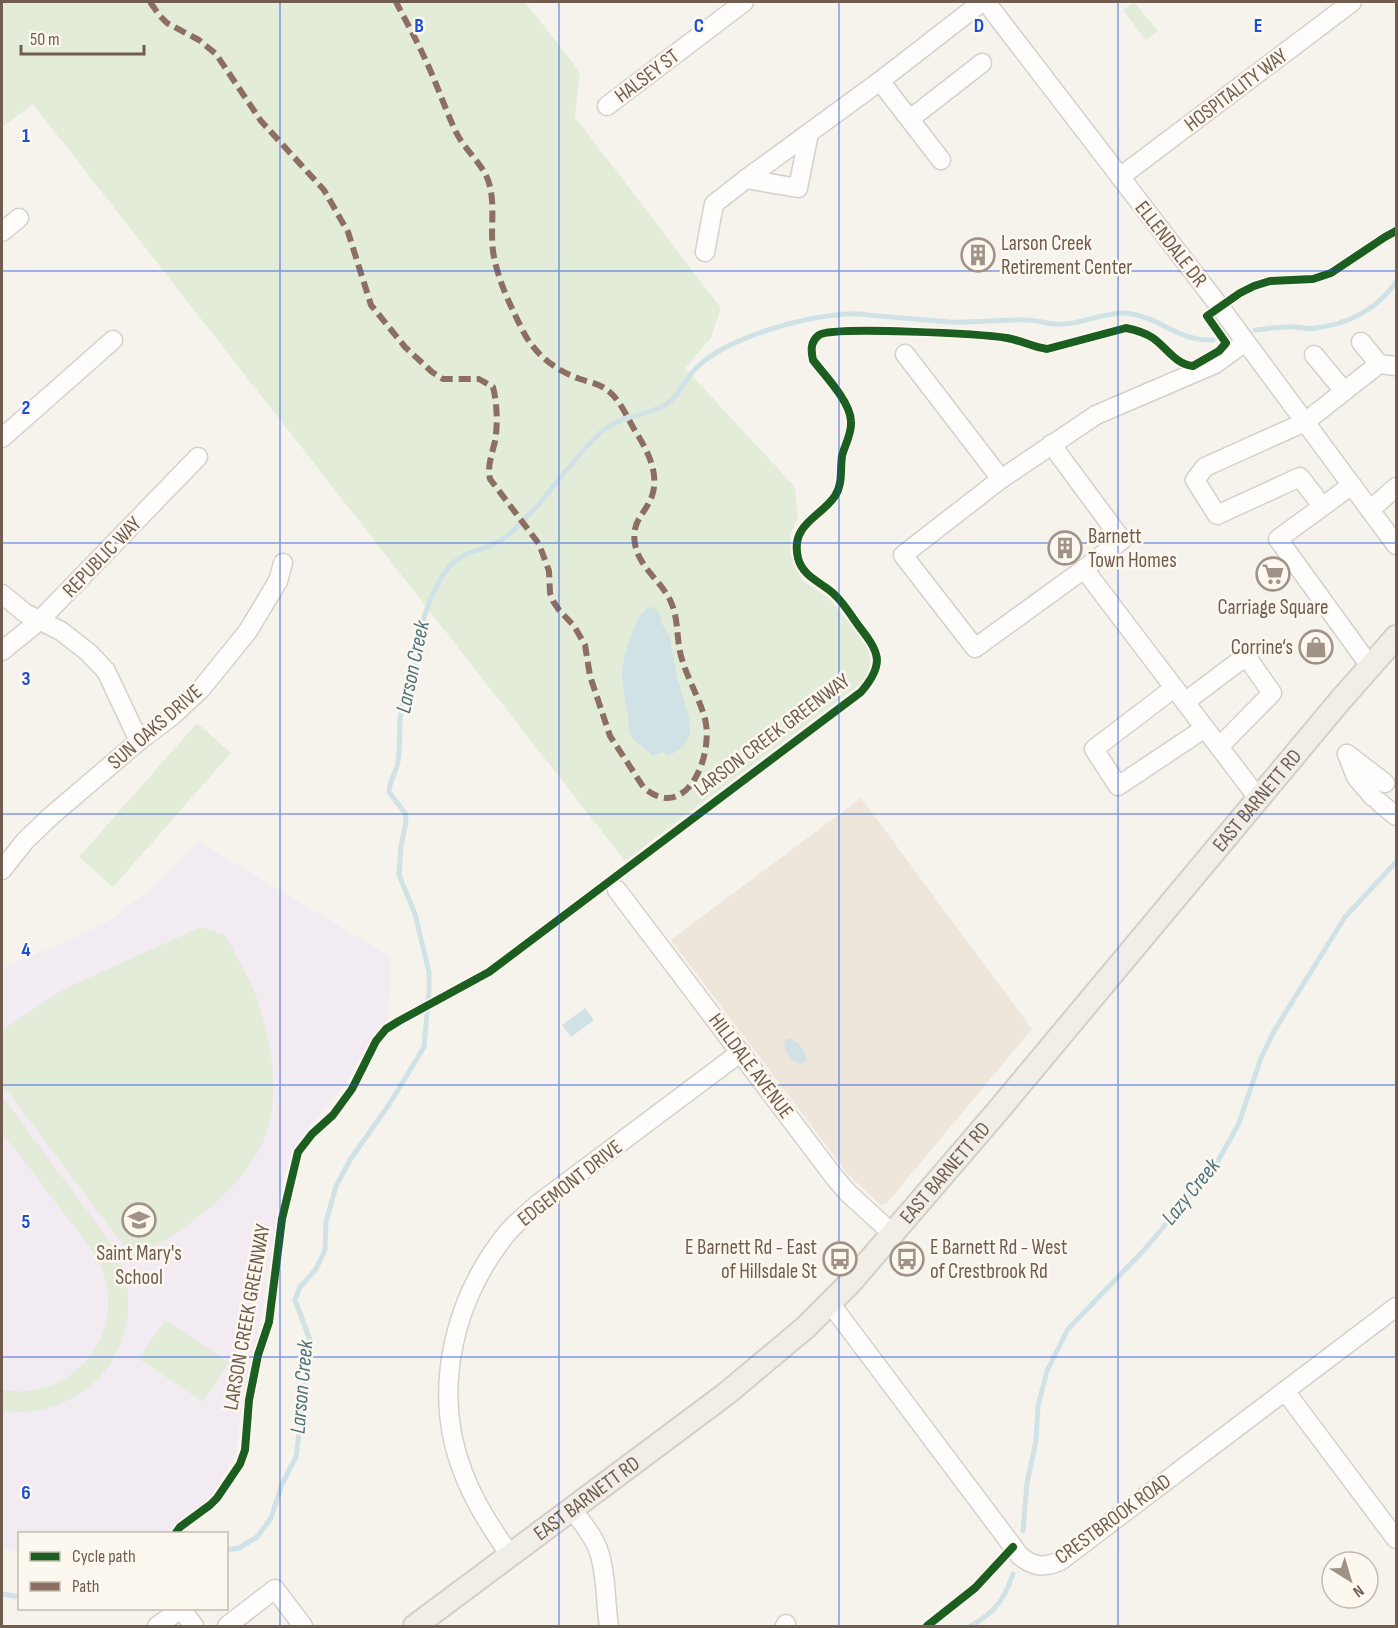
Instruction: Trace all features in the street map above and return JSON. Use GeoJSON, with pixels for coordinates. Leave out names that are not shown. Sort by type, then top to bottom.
{"type":"FeatureCollection","features":[{"type":"Feature","properties":{"kind":"main road","name":"EAST BARNETT RD"},"geometry":{"type":"LineString","coordinates":[[415,1626],[757,1370],[830,1303],[894,1235],[1258,798],[1396,637]]}},
{"type":"Feature","properties":{"kind":"street","name":"HALSEY ST"},"geometry":{"type":"LineString","coordinates":[[607,106],[744,2]]}},
{"type":"Feature","properties":{"kind":"street"},"geometry":{"type":"LineString","coordinates":[[705,252],[714,204],[984,2]]}},
{"type":"Feature","properties":{"kind":"street","name":"ELLENDALE DR"},"geometry":{"type":"LineString","coordinates":[[984,2],[1245,342],[1396,546]]}},
{"type":"Feature","properties":{"kind":"street","name":"HOSPITALITY WAY"},"geometry":{"type":"LineString","coordinates":[[1120,177],[1352,2]]}},
{"type":"Feature","properties":{"kind":"street"},"geometry":{"type":"LineString","coordinates":[[910,119],[982,63]]}},
{"type":"Feature","properties":{"kind":"street"},"geometry":{"type":"LineString","coordinates":[[880,81],[941,160]]}},
{"type":"Feature","properties":{"kind":"street"},"geometry":{"type":"LineString","coordinates":[[746,179],[798,188],[809,133]]}},
{"type":"Feature","properties":{"kind":"street"},"geometry":{"type":"LineString","coordinates":[[2,232],[19,218]]}},
{"type":"Feature","properties":{"kind":"street"},"geometry":{"type":"LineString","coordinates":[[2,438],[113,340]]}},
{"type":"Feature","properties":{"kind":"street"},"geometry":{"type":"LineString","coordinates":[[1051,444],[1122,540],[975,648],[903,555],[1001,479],[1051,444],[1096,415],[1215,364],[1245,342]]}},
{"type":"Feature","properties":{"kind":"street"},"geometry":{"type":"LineString","coordinates":[[1322,506],[1300,477],[1217,515],[1195,480],[1205,467],[1305,422],[1344,391],[1388,365],[1361,342]]}},
{"type":"Feature","properties":{"kind":"street"},"geometry":{"type":"LineString","coordinates":[[905,354],[1001,479]]}},
{"type":"Feature","properties":{"kind":"street"},"geometry":{"type":"LineString","coordinates":[[1314,355],[1344,391]]}},
{"type":"Feature","properties":{"kind":"street","name":"REPUBLIC WAY"},"geometry":{"type":"LineString","coordinates":[[2,651],[39,621],[198,457]]}},
{"type":"Feature","properties":{"kind":"street"},"geometry":{"type":"LineString","coordinates":[[1352,485],[1278,539],[1370,666]]}},
{"type":"Feature","properties":{"kind":"street"},"geometry":{"type":"LineString","coordinates":[[1370,510],[1396,489]]}},
{"type":"Feature","properties":{"kind":"street","name":"SUN OAKS DRIVE"},"geometry":{"type":"LineString","coordinates":[[2,870],[25,841],[51,816],[172,716],[201,689],[248,631],[278,581],[283,563]]}},
{"type":"Feature","properties":{"kind":"street"},"geometry":{"type":"LineString","coordinates":[[1084,569],[1258,798]]}},
{"type":"Feature","properties":{"kind":"street"},"geometry":{"type":"LineString","coordinates":[[2,594],[39,621],[61,631],[106,670],[139,741]]}},
{"type":"Feature","properties":{"kind":"street"},"geometry":{"type":"LineString","coordinates":[[1204,728],[1118,786],[1094,749],[1246,656],[1272,693],[1219,747]]}},
{"type":"Feature","properties":{"kind":"street"},"geometry":{"type":"LineString","coordinates":[[1385,793],[1396,816]]}},
{"type":"Feature","properties":{"kind":"street","name":"HILLDALE AVENUE"},"geometry":{"type":"LineString","coordinates":[[617,890],[835,1178],[894,1235]]}},
{"type":"Feature","properties":{"kind":"street","name":"EDGEMONT DRIVE"},"geometry":{"type":"LineString","coordinates":[[510,1555],[482,1513],[462,1472],[453,1441],[449,1411],[449,1381],[457,1329],[469,1294],[492,1253],[510,1230],[538,1204],[741,1052]]}},
{"type":"Feature","properties":{"kind":"street","name":"CRESTBROOK ROAD"},"geometry":{"type":"LineString","coordinates":[[830,1303],[1013,1547],[1029,1563],[1038,1566],[1049,1566],[1060,1561],[1396,1307]]}},
{"type":"Feature","properties":{"kind":"street"},"geometry":{"type":"LineString","coordinates":[[1285,1391],[1396,1539]]}},
{"type":"Feature","properties":{"kind":"street"},"geometry":{"type":"LineString","coordinates":[[572,1509],[599,1550],[604,1572],[609,1626]]}},
{"type":"Feature","properties":{"kind":"street"},"geometry":{"type":"LineString","coordinates":[[227,1626],[275,1589],[303,1626]]}},
{"type":"Feature","properties":{"kind":"street"},"geometry":{"type":"LineString","coordinates":[[157,1626],[180,1610]]}},
{"type":"Feature","properties":{"kind":"street"},"geometry":{"type":"LineString","coordinates":[[182,1610],[194,1626]]}},
{"type":"Feature","properties":{"kind":"shaded area"},"geometry":{"type":"Polygon","coordinates":[[[649,607],[654,608],[660,614],[662,624],[670,637],[677,677],[689,717],[690,734],[683,747],[669,756],[662,752],[653,756],[632,738],[629,732],[623,668],[634,627],[649,607]]]}},
{"type":"Feature","properties":{"kind":"shaded area"},"geometry":{"type":"Polygon","coordinates":[[[861,798],[1032,1029],[887,1203],[880,1205],[847,1173],[671,940],[861,798]]]}},
{"type":"Feature","properties":{"kind":"shaded area","name":"Saint Mary's School"},"geometry":{"type":"Polygon","coordinates":[[[199,842],[390,956],[390,992],[386,1023],[372,1038],[341,1091],[310,1125],[293,1151],[281,1186],[272,1254],[258,1336],[239,1422],[236,1452],[210,1499],[168,1532],[18,1532],[18,1553],[2,1548],[2,968],[109,921],[157,884],[199,842]]]}},
{"type":"Feature","properties":{"kind":"shaded area"},"geometry":{"type":"Polygon","coordinates":[[[585,1008],[594,1020],[571,1037],[562,1025],[585,1008]]]}},
{"type":"Feature","properties":{"kind":"shaded area"},"geometry":{"type":"Polygon","coordinates":[[[790,1038],[803,1049],[807,1059],[804,1063],[798,1064],[787,1054],[784,1044],[785,1040],[790,1038]]]}},
{"type":"Feature","properties":{"kind":"green space"},"geometry":{"type":"Polygon","coordinates":[[[2,2],[525,2],[580,72],[575,117],[721,308],[711,338],[685,368],[795,487],[798,518],[790,536],[791,556],[803,581],[830,599],[867,646],[870,660],[868,673],[862,683],[625,861],[33,104],[2,127],[2,2]]]}},
{"type":"Feature","properties":{"kind":"green space"},"geometry":{"type":"Polygon","coordinates":[[[1134,2],[1158,31],[1146,40],[1123,10],[1134,2]]]}},
{"type":"Feature","properties":{"kind":"green space"},"geometry":{"type":"Polygon","coordinates":[[[197,723],[231,753],[113,887],[79,857],[197,723]]]}},
{"type":"Feature","properties":{"kind":"green space"},"geometry":{"type":"Polygon","coordinates":[[[201,927],[225,935],[257,1000],[268,1037],[271,1057],[273,1097],[271,1115],[267,1132],[256,1156],[231,1188],[212,1206],[177,1232],[132,1257],[2,1084],[2,1030],[64,989],[201,927]]]}},
{"type":"Feature","properties":{"kind":"green space"},"geometry":{"type":"Polygon","coordinates":[[[2,1096],[114,1247],[126,1279],[128,1310],[122,1339],[109,1365],[90,1386],[65,1402],[35,1411],[2,1411],[2,1390],[23,1391],[44,1388],[63,1379],[81,1366],[98,1344],[103,1332],[107,1318],[108,1291],[100,1265],[93,1252],[5,1135],[1,1119],[2,1096]]]}},
{"type":"Feature","properties":{"kind":"green space"},"geometry":{"type":"Polygon","coordinates":[[[165,1320],[229,1362],[203,1402],[139,1359],[165,1320]]]}},
{"type":"Feature","properties":{"kind":"waterway","name":"Larson Creek"},"geometry":{"type":"LineString","coordinates":[[1255,330],[1313,328],[1351,319],[1380,300],[1396,282]]}},
{"type":"Feature","properties":{"kind":"waterway","name":"Larson Creek"},"geometry":{"type":"LineString","coordinates":[[228,1550],[239,1548],[257,1537],[271,1518],[282,1484],[296,1457],[310,1340],[295,1300],[300,1287],[316,1269],[325,1250],[326,1222],[336,1186],[350,1160],[390,1103],[424,1047],[429,972],[415,914],[399,875],[401,846],[406,822],[405,813],[389,792],[398,761],[402,705],[412,678],[423,623],[435,588],[450,566],[458,559],[499,542],[507,536],[532,512],[576,458],[607,427],[665,405],[671,401],[697,367],[711,356],[728,346],[767,330],[809,319],[850,314],[950,322],[1028,320],[1064,324],[1125,313],[1149,319],[1189,337],[1213,340]]}},
{"type":"Feature","properties":{"kind":"waterway","name":"Lazy Creek"},"geometry":{"type":"LineString","coordinates":[[1023,1531],[1027,1483],[1036,1441],[1038,1406],[1047,1371],[1068,1329],[1145,1249],[1217,1163],[1239,1123],[1261,1058],[1274,1031],[1345,917],[1396,862]]}},
{"type":"Feature","properties":{"kind":"waterway","name":"Lazy Creek"},"geometry":{"type":"LineString","coordinates":[[971,1626],[998,1604],[1013,1574]]}},
{"type":"Feature","properties":{"kind":"waterway","name":"Larson Creek"},"geometry":{"type":"LineString","coordinates":[[2,1594],[18,1597]]}},
{"type":"Feature","properties":{"kind":"marked path"},"geometry":{"type":"LineString","coordinates":[[150,2],[167,23],[199,40],[216,54],[261,121],[324,190],[348,232],[371,305],[405,347],[443,379],[479,379],[493,387],[497,428],[489,465],[490,479],[539,544],[549,571],[550,593],[553,601],[574,626],[585,645],[590,676],[610,736],[644,788],[660,797],[673,797],[685,791],[694,780],[701,765],[707,733],[705,719],[681,656],[673,607],[666,593],[645,567],[635,544],[637,523],[652,496],[653,469],[643,444],[611,393],[601,386],[570,375],[553,365],[538,353],[526,336],[497,271],[492,242],[492,197],[488,180],[456,132],[426,61],[396,2]]}},
{"type":"Feature","properties":{"kind":"cycle path","name":"LARSON CREEK GREENWAY"},"geometry":{"type":"LineString","coordinates":[[176,1532],[217,1498],[240,1464],[245,1450],[249,1400],[258,1355],[269,1322],[282,1219],[298,1152],[312,1134],[333,1115],[352,1089],[376,1041],[386,1029],[399,1021],[489,972],[861,692],[874,673],[877,658],[871,643],[839,599],[804,571],[798,558],[798,537],[802,529],[829,504],[838,491],[842,456],[851,426],[850,413],[842,397],[813,360],[812,347],[816,338],[830,332],[851,331],[941,333],[1007,338],[1047,349],[1126,328],[1150,336],[1176,359],[1193,366],[1219,351],[1226,343],[1207,316],[1240,293],[1270,281],[1313,279],[1331,273],[1396,231]]}},
{"type":"Feature","properties":{"kind":"cycle path"},"geometry":{"type":"LineString","coordinates":[[927,1626],[975,1588],[1013,1547]]}},
{"type":"Feature","properties":{"kind":"place","name":"Larson Creek Retirement Center"},"geometry":{"type":"Point","coordinates":[978,255]}},
{"type":"Feature","properties":{"kind":"place","name":"Barnett Town Homes"},"geometry":{"type":"Point","coordinates":[1065,548]}},
{"type":"Feature","properties":{"kind":"place","name":"Carriage Square"},"geometry":{"type":"Point","coordinates":[1273,574]}},
{"type":"Feature","properties":{"kind":"place","name":"Corrine‘s"},"geometry":{"type":"Point","coordinates":[1316,647]}},
{"type":"Feature","properties":{"kind":"place","name":"Saint Mary's School"},"geometry":{"type":"Point","coordinates":[139,1220]}},
{"type":"Feature","properties":{"kind":"place","name":"E Barnett Rd - East of Hillsdale St"},"geometry":{"type":"Point","coordinates":[840,1259]}},
{"type":"Feature","properties":{"kind":"place","name":"E Barnett Rd - West of Crestbrook Rd"},"geometry":{"type":"Point","coordinates":[907,1259]}}]}
